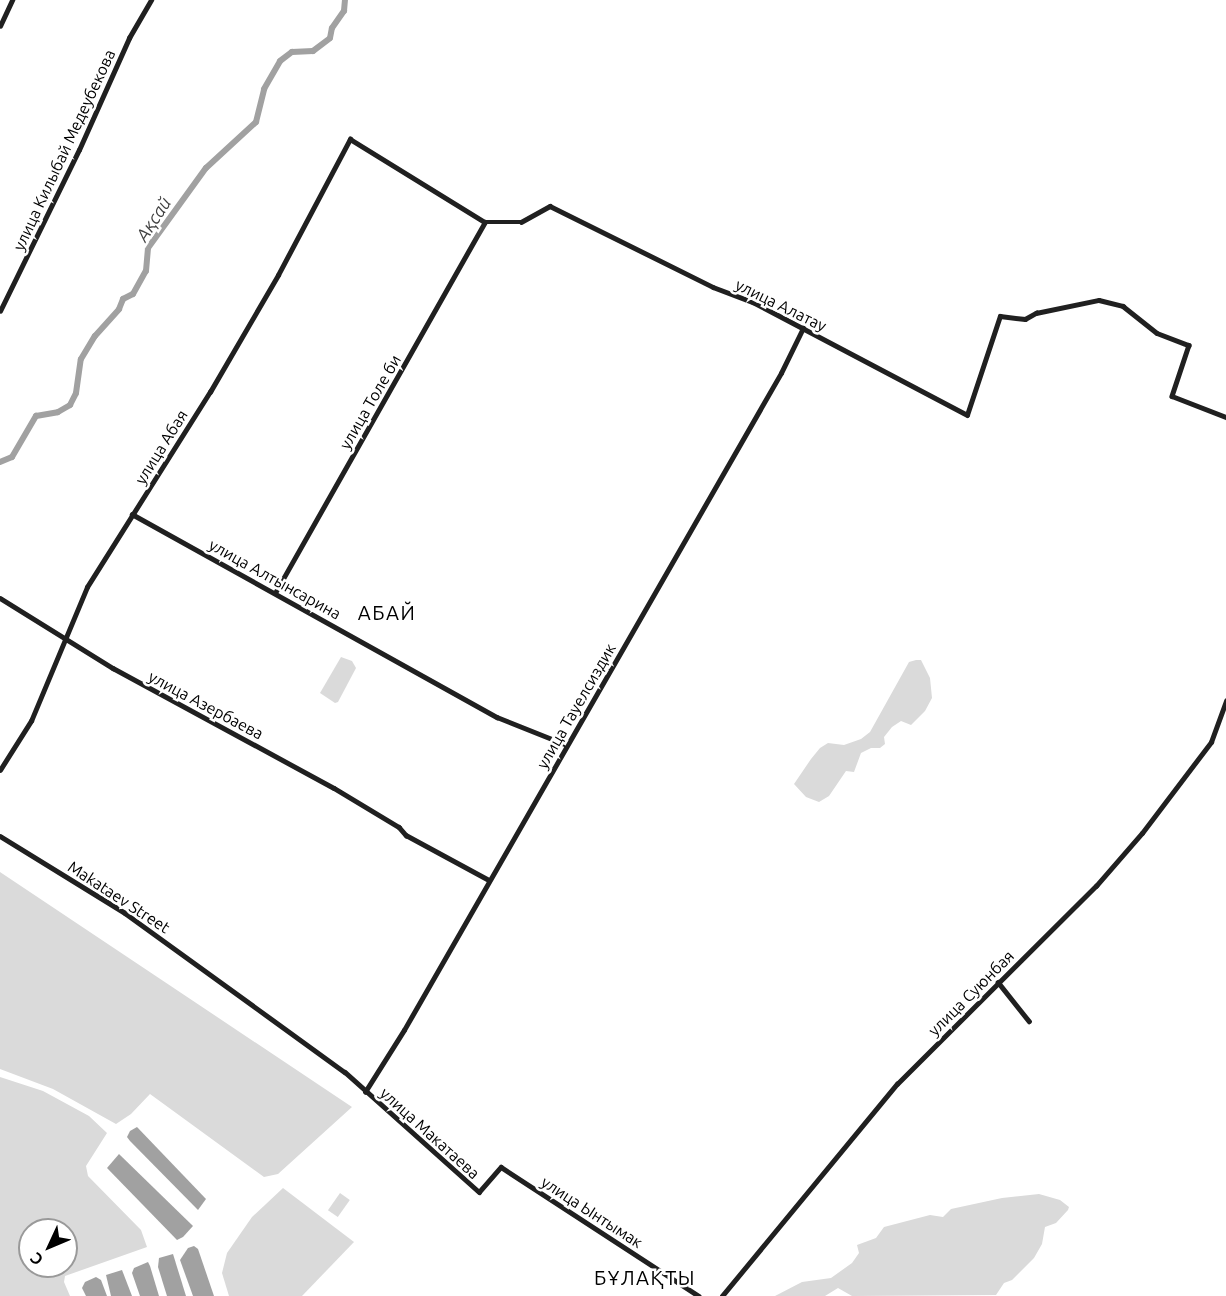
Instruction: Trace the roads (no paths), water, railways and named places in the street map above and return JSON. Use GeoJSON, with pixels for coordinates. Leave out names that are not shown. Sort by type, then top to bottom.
{"type":"FeatureCollection","features":[{"type":"Feature","properties":{"kind":"street"},"geometry":{"type":"LineString","coordinates":[[0,26],[12,0]]}},
{"type":"Feature","properties":{"kind":"street","name":"улица Килыбай Медеубекова"},"geometry":{"type":"LineString","coordinates":[[0,311],[79,150],[129,38],[151,0]]}},
{"type":"Feature","properties":{"kind":"street","name":"улица Абая"},"geometry":{"type":"LineString","coordinates":[[0,770],[31,721],[87,587],[210,392],[278,275],[350,139],[485,222]]}},
{"type":"Feature","properties":{"kind":"street","name":"улица Алатау"},"geometry":{"type":"LineString","coordinates":[[485,222],[521,222],[531,219],[550,206],[713,287],[753,302],[967,415],[1000,316],[1025,319],[1036,313],[1104,300],[1123,306],[1157,333],[1189,345],[1172,396],[1226,417]]}},
{"type":"Feature","properties":{"kind":"street","name":"улица Толе би"},"geometry":{"type":"LineString","coordinates":[[275,593],[485,222]]}},
{"type":"Feature","properties":{"kind":"street","name":"улица Тауелсиздик"},"geometry":{"type":"LineString","coordinates":[[365,1092],[404,1030],[781,373],[803,328]]}},
{"type":"Feature","properties":{"kind":"street","name":"улица Алтынсарина"},"geometry":{"type":"LineString","coordinates":[[132,514],[506,722],[567,745]]}},
{"type":"Feature","properties":{"kind":"street","name":"улица Азербаева"},"geometry":{"type":"LineString","coordinates":[[0,598],[113,668],[334,788],[406,835],[489,880]]}},
{"type":"Feature","properties":{"kind":"street","name":"улица Суюнбая"},"geometry":{"type":"LineString","coordinates":[[722,1296],[896,1086],[1096,886],[1142,832],[1211,742],[1226,701]]}},
{"type":"Feature","properties":{"kind":"street","name":"Makataev Street"},"geometry":{"type":"LineString","coordinates":[[0,836],[125,913],[345,1072],[365,1092]]}},
{"type":"Feature","properties":{"kind":"street"},"geometry":{"type":"LineString","coordinates":[[998,982],[1029,1021]]}},
{"type":"Feature","properties":{"kind":"street","name":"улица Макатаева"},"geometry":{"type":"LineString","coordinates":[[365,1092],[479,1192]]}},
{"type":"Feature","properties":{"kind":"street","name":"улица Ынтымак"},"geometry":{"type":"LineString","coordinates":[[479,1192],[501,1167],[699,1296]]}},
{"type":"Feature","properties":{"kind":"waterway","name":"Ақсай"},"geometry":{"type":"LineString","coordinates":[[0,462],[12,457],[36,416],[58,412],[70,405],[76,393],[81,359],[95,336],[119,309],[123,299],[133,294],[146,271],[148,248],[206,168],[256,122],[264,89],[280,61],[292,52],[313,51],[330,38],[332,28],[344,11],[345,0]]}},
{"type":"Feature","properties":{"kind":"district","name":"АБАЙ"},"geometry":{"type":"Point","coordinates":[387,612]}},
{"type":"Feature","properties":{"kind":"district","name":"БҰЛАҚТЫ"},"geometry":{"type":"Point","coordinates":[645,1277]}}]}
